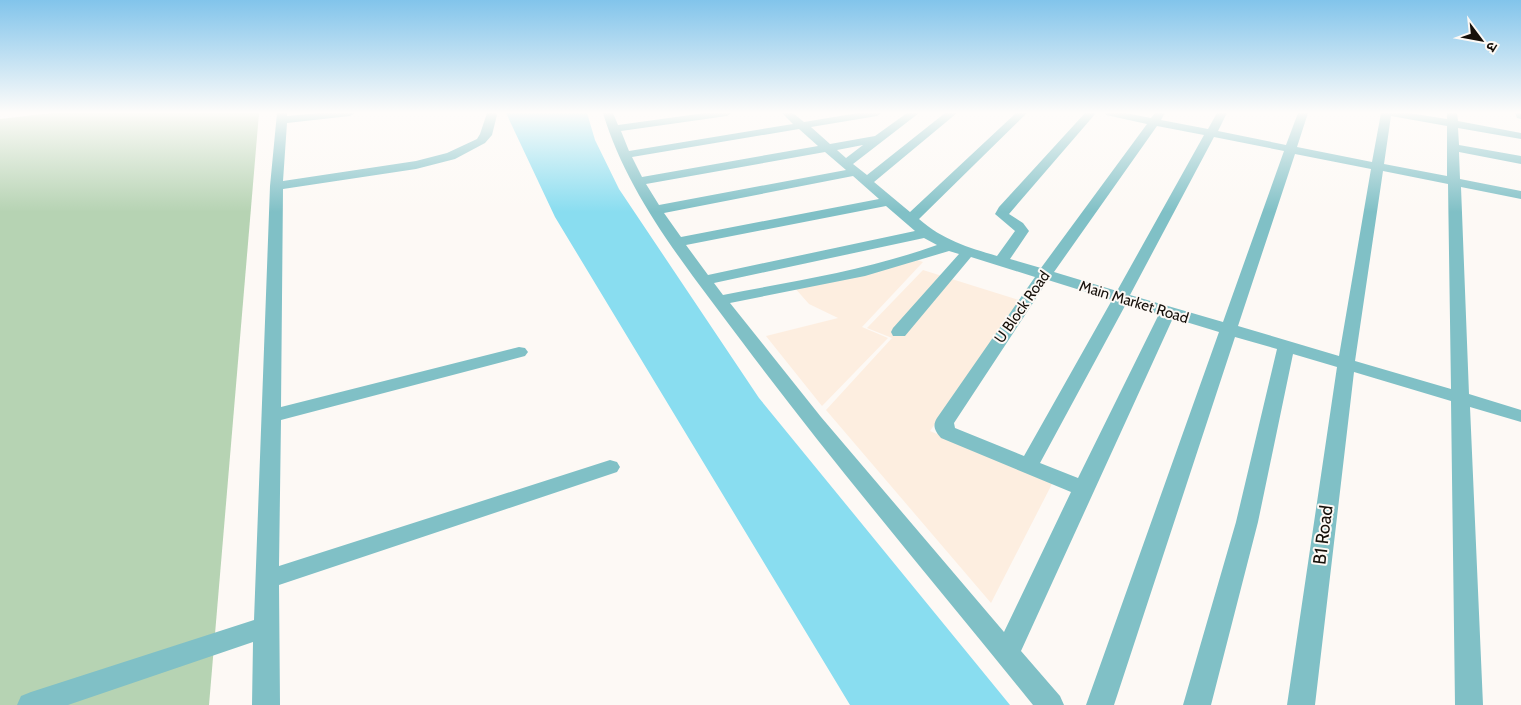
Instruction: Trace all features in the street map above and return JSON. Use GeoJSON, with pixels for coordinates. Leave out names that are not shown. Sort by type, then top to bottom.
{"type":"FeatureCollection","features":[{"type":"Feature","properties":{"kind":"street"},"geometry":{"type":"LineString","coordinates":[[266,705],[266,627],[276,186],[279,146]]}},
{"type":"Feature","properties":{"kind":"street"},"geometry":{"type":"LineString","coordinates":[[276,186],[416,164],[451,156],[471,146]]}},
{"type":"Feature","properties":{"kind":"street"},"geometry":{"type":"LineString","coordinates":[[621,146],[639,181],[678,242],[704,280],[792,396],[1050,705]]}},
{"type":"Feature","properties":{"kind":"street"},"geometry":{"type":"LineString","coordinates":[[625,155],[679,146]]}},
{"type":"Feature","properties":{"kind":"street","name":"Main Market Road"},"geometry":{"type":"LineString","coordinates":[[825,146],[926,233],[949,246],[1521,416]]}},
{"type":"Feature","properties":{"kind":"street"},"geometry":{"type":"LineString","coordinates":[[639,181],[844,146]]}},
{"type":"Feature","properties":{"kind":"street"},"geometry":{"type":"LineString","coordinates":[[657,210],[850,168],[872,146]]}},
{"type":"Feature","properties":{"kind":"street"},"geometry":{"type":"LineString","coordinates":[[866,182],[911,146]]}},
{"type":"Feature","properties":{"kind":"street"},"geometry":{"type":"LineString","coordinates":[[910,220],[988,146]]}},
{"type":"Feature","properties":{"kind":"street"},"geometry":{"type":"LineString","coordinates":[[1000,262],[1022,231],[1020,227],[1005,218],[1002,214],[1004,210],[1061,146]]}},
{"type":"Feature","properties":{"kind":"street","name":"U Block Road"},"geometry":{"type":"LineString","coordinates":[[1028,467],[948,433],[944,428],[944,423],[1044,275],[1137,146]]}},
{"type":"Feature","properties":{"kind":"street"},"geometry":{"type":"LineString","coordinates":[[1082,488],[1028,467],[1204,146]]}},
{"type":"Feature","properties":{"kind":"street"},"geometry":{"type":"LineString","coordinates":[[1274,146],[1521,195]]}},
{"type":"Feature","properties":{"kind":"street"},"geometry":{"type":"LineString","coordinates":[[1100,705],[1291,146]]}},
{"type":"Feature","properties":{"kind":"street","name":"B1 Road"},"geometry":{"type":"LineString","coordinates":[[1301,705],[1346,364],[1381,146]]}},
{"type":"Feature","properties":{"kind":"street"},"geometry":{"type":"LineString","coordinates":[[1469,705],[1453,147],[1521,160]]}},
{"type":"Feature","properties":{"kind":"street"},"geometry":{"type":"LineString","coordinates":[[678,242],[889,201]]}},
{"type":"Feature","properties":{"kind":"street"},"geometry":{"type":"LineString","coordinates":[[704,280],[926,233]]}},
{"type":"Feature","properties":{"kind":"street"},"geometry":{"type":"LineString","coordinates":[[720,300],[854,274],[906,261],[949,246]]}},
{"type":"Feature","properties":{"kind":"street"},"geometry":{"type":"LineString","coordinates":[[899,332],[968,252]]}},
{"type":"Feature","properties":{"kind":"street"},"geometry":{"type":"LineString","coordinates":[[1007,654],[1082,488],[1168,312]]}},
{"type":"Feature","properties":{"kind":"street"},"geometry":{"type":"LineString","coordinates":[[1197,705],[1247,522],[1286,347]]}},
{"type":"Feature","properties":{"kind":"street"},"geometry":{"type":"LineString","coordinates":[[271,416],[519,352]]}},
{"type":"Feature","properties":{"kind":"street"},"geometry":{"type":"LineString","coordinates":[[268,579],[610,467]]}},
{"type":"Feature","properties":{"kind":"street"},"geometry":{"type":"LineString","coordinates":[[31,705],[266,627]]}},
{"type":"Feature","properties":{"kind":"shaded area"},"geometry":{"type":"Polygon","coordinates":[[[911,258],[923,262],[862,327],[888,338],[822,406],[766,336],[838,318],[809,304],[794,287],[911,258]]]}},
{"type":"Feature","properties":{"kind":"shaded area"},"geometry":{"type":"Polygon","coordinates":[[[923,270],[1022,301],[930,431],[1053,482],[991,603],[826,410],[892,338],[867,328],[923,270]]]}},
{"type":"Feature","properties":{"kind":"green space"},"geometry":{"type":"Polygon","coordinates":[[[0,146],[256,146],[209,705],[0,705],[0,146]]]}},
{"type":"Feature","properties":{"kind":"water"},"geometry":{"type":"Polygon","coordinates":[[[522,146],[598,146],[619,189],[759,398],[1010,705],[850,705],[555,217],[522,146]]]}}]}
